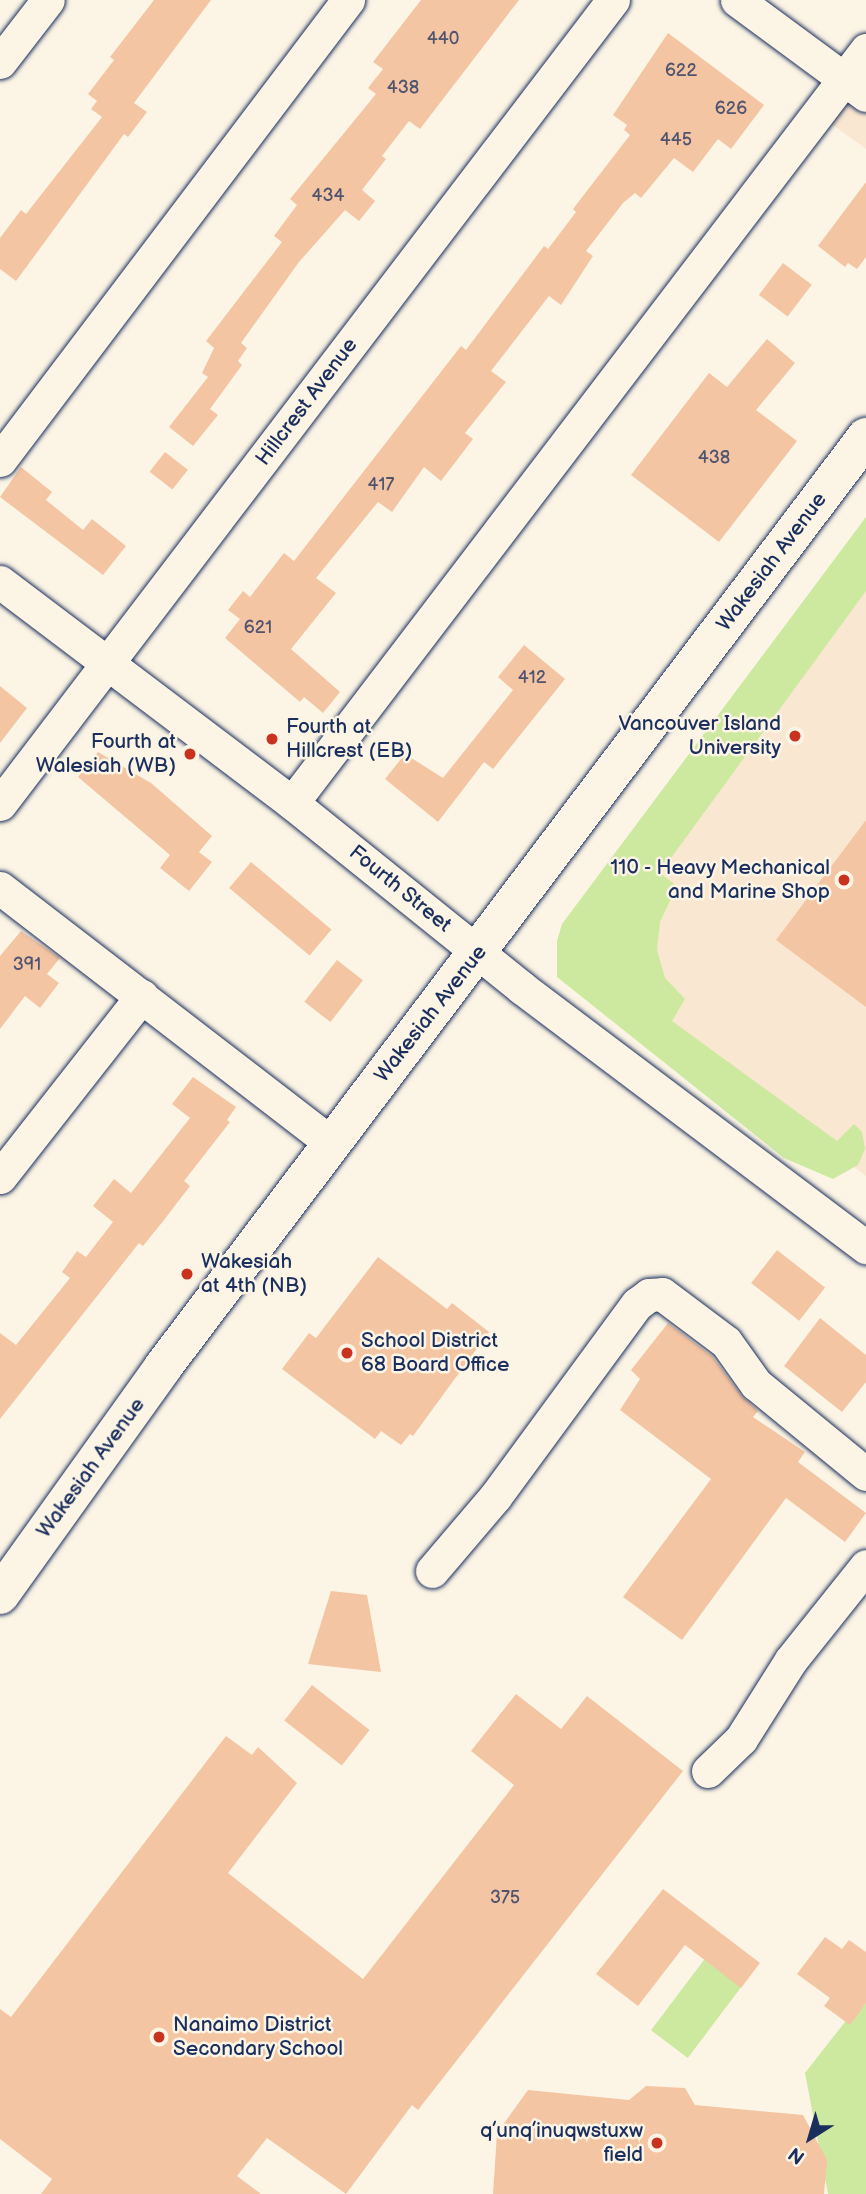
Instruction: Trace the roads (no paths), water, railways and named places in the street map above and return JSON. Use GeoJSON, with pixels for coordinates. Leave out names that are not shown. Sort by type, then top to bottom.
{"type":"FeatureCollection","features":[{"type":"Feature","properties":{"kind":"main road","name":"Wakesiah Avenue"},"geometry":{"type":"LineString","coordinates":[[0,1595],[332,1144],[866,437]]}},
{"type":"Feature","properties":{"kind":"street"},"geometry":{"type":"LineString","coordinates":[[0,62],[48,0]]}},
{"type":"Feature","properties":{"kind":"street"},"geometry":{"type":"LineString","coordinates":[[0,460],[348,0]]}},
{"type":"Feature","properties":{"kind":"street","name":"Hillcrest Avenue"},"geometry":{"type":"LineString","coordinates":[[0,804],[613,0]]}},
{"type":"Feature","properties":{"kind":"street"},"geometry":{"type":"LineString","coordinates":[[737,0],[855,88]]}},
{"type":"Feature","properties":{"kind":"street"},"geometry":{"type":"LineString","coordinates":[[292,803],[855,88],[866,50]]}},
{"type":"Feature","properties":{"kind":"street","name":"Fourth Street"},"geometry":{"type":"LineString","coordinates":[[0,582],[110,662],[292,803],[478,953],[866,1247]]}},
{"type":"Feature","properties":{"kind":"street"},"geometry":{"type":"LineString","coordinates":[[0,888],[332,1144]]}},
{"type":"Feature","properties":{"kind":"street"},"geometry":{"type":"LineString","coordinates":[[0,1177],[142,996]]}},
{"type":"Feature","properties":{"kind":"street"},"geometry":{"type":"LineString","coordinates":[[432,1571],[495,1497],[637,1304],[649,1295],[662,1294],[726,1342],[757,1384],[866,1474]]}},
{"type":"Feature","properties":{"kind":"street"},"geometry":{"type":"LineString","coordinates":[[708,1771],[741,1739],[791,1660],[866,1566]]}},
{"type":"Feature","properties":{"kind":"place","name":"Vancouver Island University"},"geometry":{"type":"Point","coordinates":[795,736]}},
{"type":"Feature","properties":{"kind":"place","name":"Fourth at Hillcrest (EB)"},"geometry":{"type":"Point","coordinates":[272,739]}},
{"type":"Feature","properties":{"kind":"place","name":"Fourth at Walesiah (WB)"},"geometry":{"type":"Point","coordinates":[190,754]}},
{"type":"Feature","properties":{"kind":"place","name":"110 - Heavy Mechanical and Marine Shop"},"geometry":{"type":"Point","coordinates":[844,880]}},
{"type":"Feature","properties":{"kind":"place","name":"Wakesiah at 4th (NB)"},"geometry":{"type":"Point","coordinates":[187,1274]}},
{"type":"Feature","properties":{"kind":"place","name":"School District 68 Board Office"},"geometry":{"type":"Point","coordinates":[347,1353]}},
{"type":"Feature","properties":{"kind":"place","name":"Nanaimo District Secondary School"},"geometry":{"type":"Point","coordinates":[159,2037]}},
{"type":"Feature","properties":{"kind":"place","name":"q’unq’inuqwstuxw field"},"geometry":{"type":"Point","coordinates":[657,2143]}}]}
